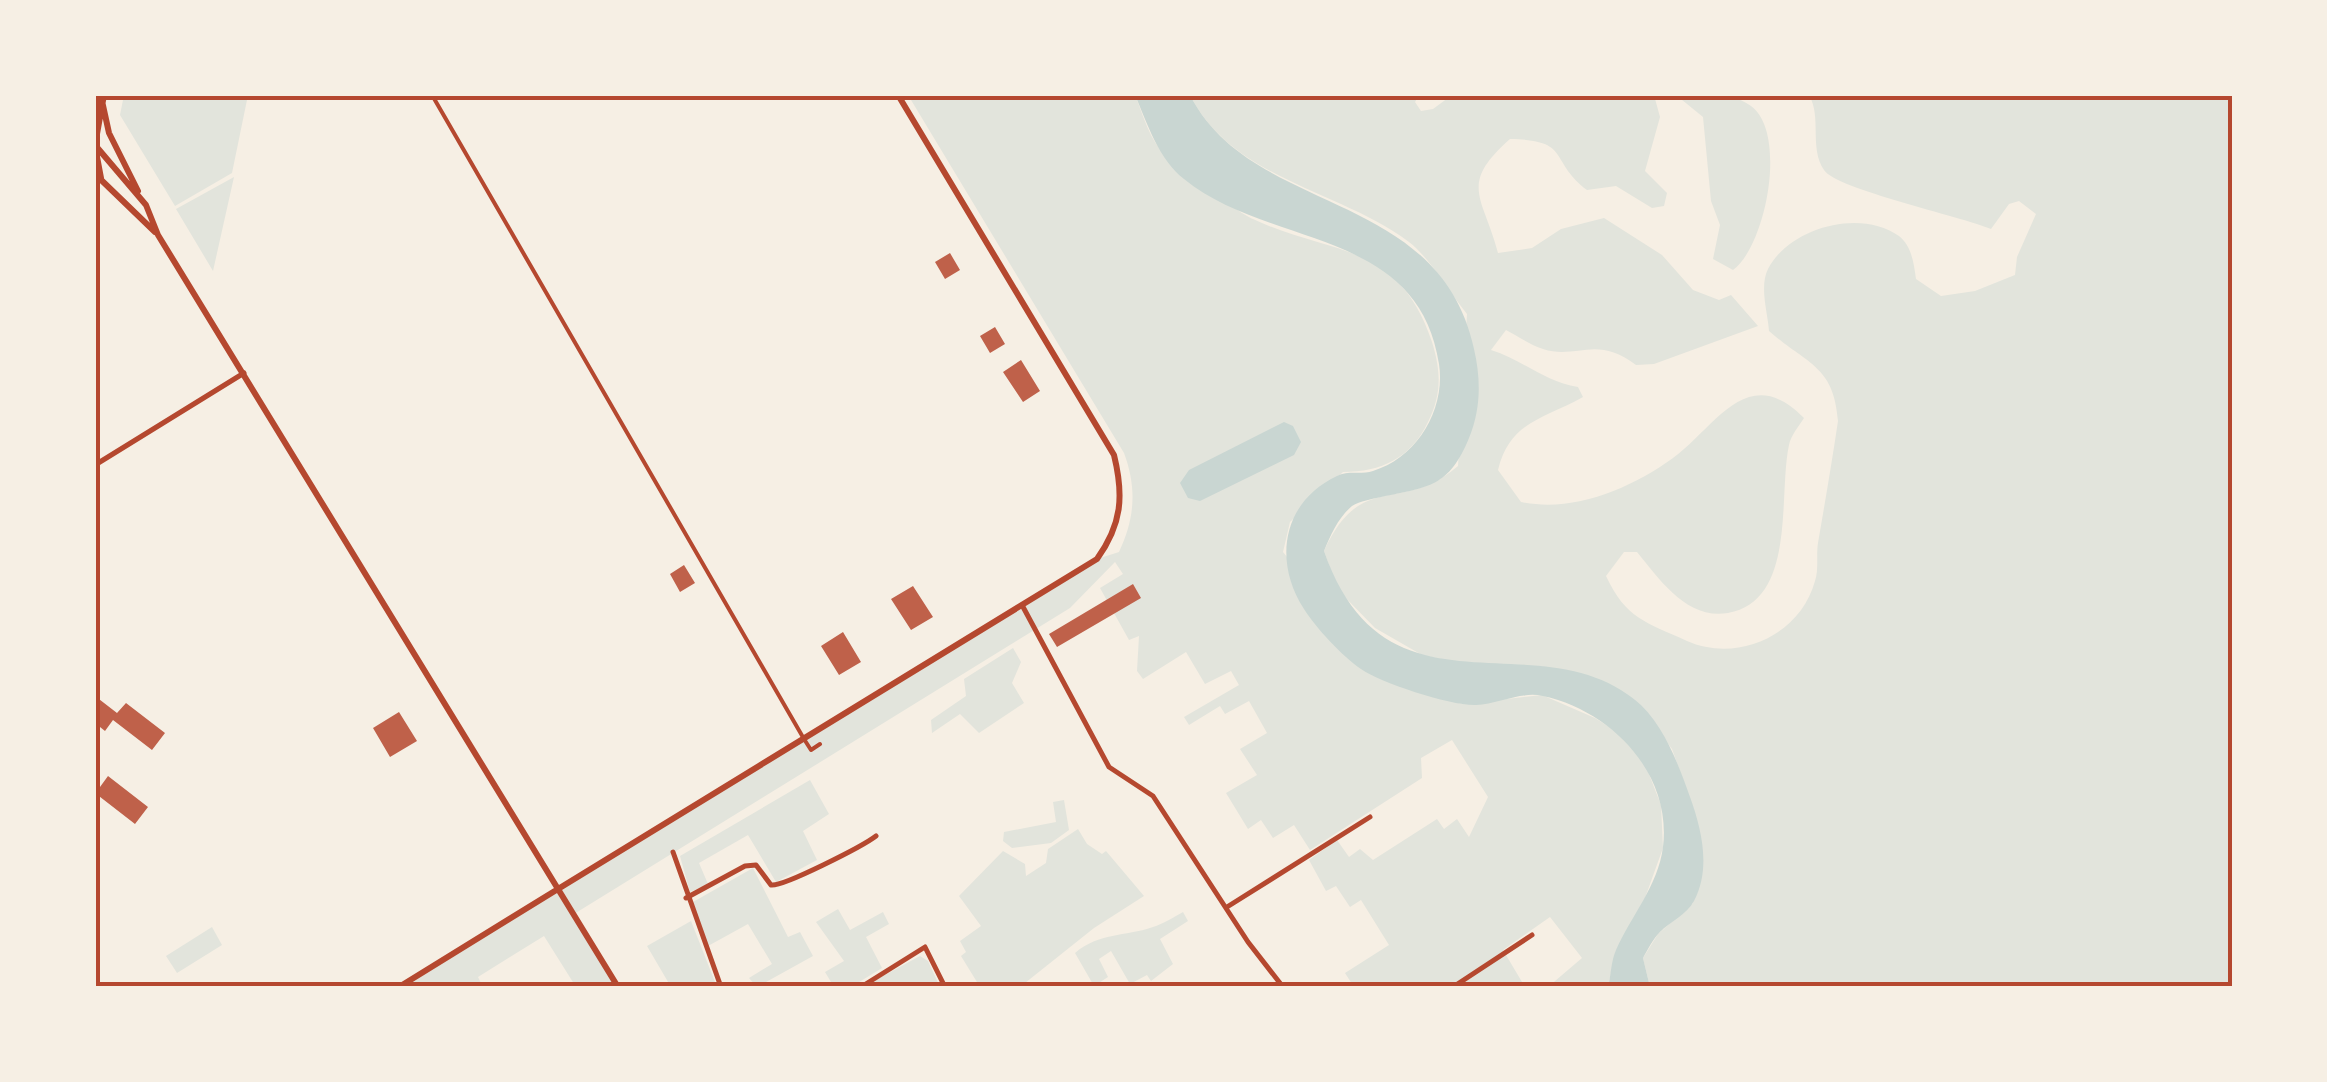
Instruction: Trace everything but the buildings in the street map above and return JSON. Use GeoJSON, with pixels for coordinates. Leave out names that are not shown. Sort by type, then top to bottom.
{"type":"FeatureCollection","features":[{"type":"Feature","properties":{"kind":"main road"},"geometry":{"type":"LineString","coordinates":[[398,987],[1097,559],[1111,539],[1120,518],[1121,486],[1114,455],[898,95]]}},
{"type":"Feature","properties":{"kind":"main road"},"geometry":{"type":"LineString","coordinates":[[100,101],[95,145],[98,176],[158,235]]}},
{"type":"Feature","properties":{"kind":"main road"},"geometry":{"type":"LineString","coordinates":[[100,101],[109,133],[158,235],[618,987]]}},
{"type":"Feature","properties":{"kind":"main road"},"geometry":{"type":"LineString","coordinates":[[95,145],[146,205]]}},
{"type":"Feature","properties":{"kind":"street"},"geometry":{"type":"LineString","coordinates":[[432,95],[804,739],[811,750],[820,744]]}},
{"type":"Feature","properties":{"kind":"street"},"geometry":{"type":"LineString","coordinates":[[95,465],[244,372]]}},
{"type":"Feature","properties":{"kind":"street"},"geometry":{"type":"LineString","coordinates":[[1022,605],[1108,767],[1153,796],[1283,987]]}},
{"type":"Feature","properties":{"kind":"street"},"geometry":{"type":"LineString","coordinates":[[1227,907],[1370,817]]}},
{"type":"Feature","properties":{"kind":"street"},"geometry":{"type":"LineString","coordinates":[[686,898],[756,865],[770,884],[779,886],[816,865],[857,850],[876,836]]}},
{"type":"Feature","properties":{"kind":"street"},"geometry":{"type":"LineString","coordinates":[[673,852],[686,898],[721,987]]}},
{"type":"Feature","properties":{"kind":"street"},"geometry":{"type":"LineString","coordinates":[[1453,987],[1532,935]]}},
{"type":"Feature","properties":{"kind":"street"},"geometry":{"type":"LineString","coordinates":[[860,987],[925,948],[945,987]]}},
{"type":"Feature","properties":{"kind":"shaded area"},"geometry":{"type":"Polygon","coordinates":[[[124,95],[248,95],[232,173],[175,206],[120,115],[124,95]]]}},
{"type":"Feature","properties":{"kind":"shaded area"},"geometry":{"type":"Polygon","coordinates":[[[908,95],[1135,95],[1161,150],[1219,197],[1253,219],[1359,256],[1401,285],[1418,309],[1435,353],[1439,382],[1433,412],[1404,454],[1382,466],[1343,472],[1290,522],[1283,552],[1391,683],[1462,704],[1542,695],[1595,718],[1625,737],[1647,769],[1661,805],[1663,848],[1641,909],[1615,953],[1608,987],[1548,987],[1582,958],[1550,917],[1503,950],[1525,987],[1375,987],[1371,983],[1354,987],[1345,973],[1389,945],[1361,900],[1350,907],[1336,886],[1326,891],[1309,860],[1337,840],[1349,857],[1360,849],[1373,860],[1437,819],[1444,829],[1457,819],[1469,837],[1488,797],[1452,740],[1421,758],[1422,778],[1310,850],[1294,825],[1273,838],[1261,820],[1248,829],[1226,793],[1257,775],[1240,749],[1267,733],[1249,701],[1225,714],[1220,706],[1189,725],[1184,717],[1239,685],[1231,671],[1205,684],[1186,652],[1143,679],[1137,671],[1139,636],[1129,640],[1100,588],[1123,574],[1115,562],[1070,608],[574,914],[618,987],[576,987],[544,936],[478,977],[483,987],[399,987],[1097,559],[1119,552],[1132,503],[1124,453],[908,95]]]}},
{"type":"Feature","properties":{"kind":"shaded area"},"geometry":{"type":"Polygon","coordinates":[[[1135,95],[1190,95],[1219,134],[1256,163],[1385,230],[1424,258],[1454,297],[1474,349],[1479,383],[1476,416],[1461,454],[1436,482],[1352,506],[1332,532],[1324,551],[1351,605],[1384,637],[1423,654],[1552,667],[1594,677],[1634,699],[1653,719],[1675,757],[1690,797],[1701,836],[1703,863],[1694,901],[1657,935],[1643,958],[1650,987],[1608,987],[1616,950],[1650,888],[1663,847],[1658,795],[1632,750],[1592,716],[1543,696],[1465,704],[1417,693],[1371,675],[1330,641],[1294,591],[1286,553],[1288,534],[1304,501],[1337,476],[1389,465],[1415,443],[1433,414],[1438,398],[1439,364],[1426,320],[1402,287],[1372,264],[1219,201],[1184,179],[1161,151],[1135,95]]]}},
{"type":"Feature","properties":{"kind":"shaded area"},"geometry":{"type":"Polygon","coordinates":[[[1190,95],[1419,95],[1415,102],[1421,111],[1433,109],[1452,95],[1654,95],[1660,117],[1645,171],[1667,193],[1664,206],[1652,208],[1616,186],[1587,190],[1551,148],[1530,140],[1510,139],[1484,168],[1479,180],[1481,204],[1498,253],[1532,248],[1561,229],[1604,218],[1662,255],[1693,290],[1719,300],[1731,295],[1758,326],[1654,364],[1636,365],[1598,349],[1543,349],[1506,330],[1491,350],[1555,381],[1578,387],[1583,397],[1520,431],[1503,454],[1498,470],[1521,502],[1541,505],[1581,501],[1620,488],[1656,469],[1733,405],[1749,397],[1765,396],[1784,402],[1804,418],[1789,445],[1775,568],[1765,589],[1750,604],[1728,613],[1700,610],[1676,596],[1637,552],[1624,552],[1606,576],[1621,602],[1639,618],[1687,641],[1726,649],[1764,640],[1781,630],[1807,600],[1816,576],[1838,421],[1831,388],[1824,377],[1769,331],[1764,284],[1768,269],[1778,255],[1808,233],[1846,223],[1865,224],[1899,236],[1912,256],[1916,279],[1941,296],[1975,291],[2015,275],[2017,257],[2036,214],[2019,201],[2009,204],[1991,229],[1874,194],[1833,177],[1820,161],[1809,95],[2232,95],[2232,987],[1650,987],[1643,958],[1658,934],[1693,903],[1694,810],[1672,749],[1634,699],[1541,666],[1470,665],[1422,655],[1375,628],[1338,590],[1324,551],[1338,526],[1353,510],[1368,501],[1418,488],[1458,466],[1467,314],[1409,242],[1381,224],[1259,165],[1209,124],[1190,95]]]}},
{"type":"Feature","properties":{"kind":"shaded area"},"geometry":{"type":"Polygon","coordinates":[[[1676,95],[1734,98],[1751,106],[1762,120],[1770,163],[1763,215],[1745,257],[1733,270],[1713,259],[1720,225],[1711,201],[1703,117],[1676,95]]]}},
{"type":"Feature","properties":{"kind":"shaded area"},"geometry":{"type":"Polygon","coordinates":[[[234,177],[213,271],[176,209],[234,177]]]}},
{"type":"Feature","properties":{"kind":"shaded area"},"geometry":{"type":"Polygon","coordinates":[[[1284,422],[1293,426],[1301,442],[1294,455],[1200,501],[1188,498],[1180,483],[1189,470],[1284,422]]]}},
{"type":"Feature","properties":{"kind":"shaded area"},"geometry":{"type":"Polygon","coordinates":[[[1013,648],[1021,662],[1012,683],[1024,703],[979,733],[960,714],[932,733],[931,720],[966,696],[964,679],[1013,648]]]}},
{"type":"Feature","properties":{"kind":"shaded area"},"geometry":{"type":"Polygon","coordinates":[[[810,780],[829,814],[803,831],[817,860],[776,882],[748,835],[699,863],[708,884],[690,892],[680,856],[810,780]]]}},
{"type":"Feature","properties":{"kind":"shaded area"},"geometry":{"type":"Polygon","coordinates":[[[1064,800],[1069,830],[1051,843],[1012,848],[1003,841],[1004,832],[1056,822],[1053,802],[1064,800]]]}},
{"type":"Feature","properties":{"kind":"shaded area"},"geometry":{"type":"Polygon","coordinates":[[[1078,829],[1087,844],[1102,854],[1106,851],[1144,896],[1094,928],[1020,987],[980,987],[961,956],[966,952],[960,941],[981,926],[959,896],[1003,851],[1025,864],[1026,876],[1046,863],[1048,849],[1078,829]]]}},
{"type":"Feature","properties":{"kind":"shaded area"},"geometry":{"type":"Polygon","coordinates":[[[753,868],[788,937],[800,932],[813,956],[757,987],[749,978],[772,964],[748,924],[708,946],[693,902],[753,868]]]}},
{"type":"Feature","properties":{"kind":"shaded area"},"geometry":{"type":"Polygon","coordinates":[[[838,909],[850,930],[883,912],[889,924],[866,937],[882,968],[851,987],[834,987],[825,972],[844,961],[816,922],[838,909]]]}},
{"type":"Feature","properties":{"kind":"shaded area"},"geometry":{"type":"Polygon","coordinates":[[[1183,912],[1188,921],[1160,939],[1173,964],[1151,981],[1147,975],[1130,984],[1111,951],[1099,959],[1108,977],[1094,986],[1075,953],[1094,941],[1153,927],[1183,912]]]}},
{"type":"Feature","properties":{"kind":"shaded area"},"geometry":{"type":"Polygon","coordinates":[[[691,921],[717,987],[671,987],[647,946],[691,921]]]}},
{"type":"Feature","properties":{"kind":"shaded area"},"geometry":{"type":"Polygon","coordinates":[[[212,927],[222,945],[177,973],[166,956],[212,927]]]}},
{"type":"Feature","properties":{"kind":"shaded area"},"geometry":{"type":"Polygon","coordinates":[[[920,956],[928,961],[940,987],[875,987],[872,982],[920,956]]]}}]}
